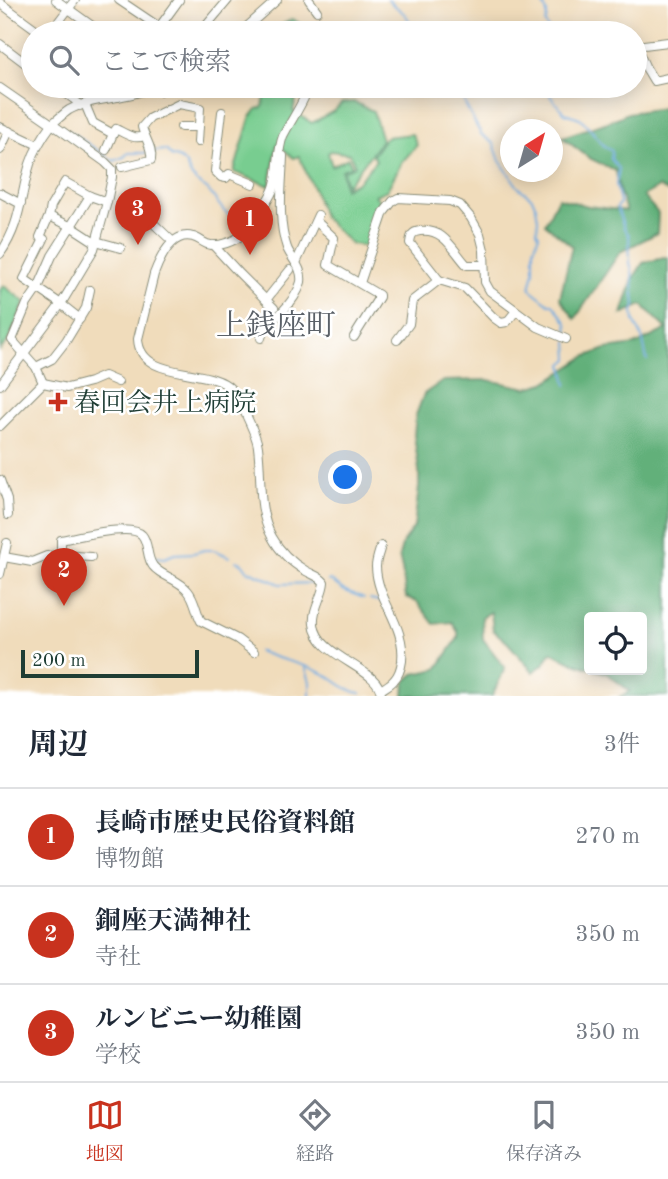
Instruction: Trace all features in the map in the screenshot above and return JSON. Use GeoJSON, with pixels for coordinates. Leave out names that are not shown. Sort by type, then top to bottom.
{"type":"FeatureCollection","features":[{"type":"Feature","properties":{"kind":"street"},"geometry":{"type":"LineString","coordinates":[[56,0],[85,21]]}},
{"type":"Feature","properties":{"kind":"street"},"geometry":{"type":"LineString","coordinates":[[59,21],[75,0]]}},
{"type":"Feature","properties":{"kind":"street"},"geometry":{"type":"LineString","coordinates":[[119,0],[146,21]]}},
{"type":"Feature","properties":{"kind":"street"},"geometry":{"type":"LineString","coordinates":[[164,21],[179,0]]}},
{"type":"Feature","properties":{"kind":"street"},"geometry":{"type":"LineString","coordinates":[[209,21],[226,0]]}},
{"type":"Feature","properties":{"kind":"street"},"geometry":{"type":"LineString","coordinates":[[253,21],[277,0]]}},
{"type":"Feature","properties":{"kind":"street"},"geometry":{"type":"LineString","coordinates":[[309,0],[317,11]]}},
{"type":"Feature","properties":{"kind":"street"},"geometry":{"type":"LineString","coordinates":[[0,3],[25,21]]}},
{"type":"Feature","properties":{"kind":"street"},"geometry":{"type":"LineString","coordinates":[[647,45],[668,42]]}},
{"type":"Feature","properties":{"kind":"street"},"geometry":{"type":"LineString","coordinates":[[0,44],[21,59]]}},
{"type":"Feature","properties":{"kind":"street"},"geometry":{"type":"LineString","coordinates":[[647,69],[654,81],[668,78]]}},
{"type":"Feature","properties":{"kind":"street"},"geometry":{"type":"LineString","coordinates":[[0,88],[112,169],[97,242],[90,258],[61,304],[0,385]]}},
{"type":"Feature","properties":{"kind":"street"},"geometry":{"type":"LineString","coordinates":[[72,98],[82,105],[93,123],[113,134]]}},
{"type":"Feature","properties":{"kind":"street"},"geometry":{"type":"LineString","coordinates":[[0,254],[13,234],[30,164],[38,145],[52,124],[69,110],[96,98]]}},
{"type":"Feature","properties":{"kind":"street"},"geometry":{"type":"LineString","coordinates":[[214,245],[229,242],[243,234],[272,192],[284,136],[304,98]]}},
{"type":"Feature","properties":{"kind":"street"},"geometry":{"type":"LineString","coordinates":[[122,167],[151,160],[152,151],[142,128],[148,119],[179,104],[200,107],[198,142]]}},
{"type":"Feature","properties":{"kind":"street"},"geometry":{"type":"LineString","coordinates":[[222,112],[215,171],[221,177],[226,178],[229,174],[253,184]]}},
{"type":"Feature","properties":{"kind":"street"},"geometry":{"type":"LineString","coordinates":[[181,127],[199,127]]}},
{"type":"Feature","properties":{"kind":"street"},"geometry":{"type":"LineString","coordinates":[[0,150],[4,129],[38,145]]}},
{"type":"Feature","properties":{"kind":"street"},"geometry":{"type":"LineString","coordinates":[[106,150],[116,129],[137,139],[144,136]]}},
{"type":"Feature","properties":{"kind":"street"},"geometry":{"type":"LineString","coordinates":[[261,338],[265,327],[296,295],[301,279],[300,269],[288,251],[284,239],[283,156],[279,152]]}},
{"type":"Feature","properties":{"kind":"street"},"geometry":{"type":"LineString","coordinates":[[80,319],[24,279],[44,239],[40,236],[51,206],[65,182],[90,197],[107,201]]}},
{"type":"Feature","properties":{"kind":"street"},"geometry":{"type":"LineString","coordinates":[[0,193],[21,204]]}},
{"type":"Feature","properties":{"kind":"street"},"geometry":{"type":"LineString","coordinates":[[43,383],[36,367],[12,340],[52,256],[90,197]]}},
{"type":"Feature","properties":{"kind":"street"},"geometry":{"type":"LineString","coordinates":[[360,283],[384,212],[393,201],[398,198],[450,201],[460,205],[477,228],[484,250],[487,288],[538,327],[566,339]]}},
{"type":"Feature","properties":{"kind":"street"},"geometry":{"type":"LineString","coordinates":[[127,212],[151,221],[172,241]]}},
{"type":"Feature","properties":{"kind":"street"},"geometry":{"type":"LineString","coordinates":[[49,216],[92,240],[121,248]]}},
{"type":"Feature","properties":{"kind":"street"},"geometry":{"type":"LineString","coordinates":[[296,263],[317,218],[334,239],[328,265],[379,295],[354,337]]}},
{"type":"Feature","properties":{"kind":"street"},"geometry":{"type":"LineString","coordinates":[[484,265],[465,263],[440,233],[426,230],[415,232],[411,236],[410,243],[439,280],[465,288],[501,323],[507,322],[516,312]]}},
{"type":"Feature","properties":{"kind":"street"},"geometry":{"type":"LineString","coordinates":[[274,308],[214,245],[188,236],[181,237],[172,241],[157,266],[138,339],[139,348],[146,358],[154,363],[222,382],[233,391],[258,443],[261,498],[271,535],[279,549],[295,565],[324,582],[313,620],[318,638],[375,681],[381,693],[400,673],[402,655],[402,639],[377,575],[376,562],[382,546]]}},
{"type":"Feature","properties":{"kind":"street"},"geometry":{"type":"LineString","coordinates":[[266,300],[290,270]]}},
{"type":"Feature","properties":{"kind":"street"},"geometry":{"type":"LineString","coordinates":[[397,340],[409,324],[412,301],[439,280]]}},
{"type":"Feature","properties":{"kind":"street"},"geometry":{"type":"LineString","coordinates":[[36,367],[52,359],[80,319],[90,290]]}},
{"type":"Feature","properties":{"kind":"street"},"geometry":{"type":"LineString","coordinates":[[43,383],[67,388],[104,376],[118,382]]}},
{"type":"Feature","properties":{"kind":"street"},"geometry":{"type":"LineString","coordinates":[[0,426],[43,383]]}},
{"type":"Feature","properties":{"kind":"street"},"geometry":{"type":"LineString","coordinates":[[0,480],[7,500],[8,514]]}},
{"type":"Feature","properties":{"kind":"street"},"geometry":{"type":"LineString","coordinates":[[61,555],[61,540],[98,532],[137,532],[142,535],[150,563],[191,594],[201,621],[237,639],[254,652]]}},
{"type":"Feature","properties":{"kind":"street"},"geometry":{"type":"LineString","coordinates":[[0,573],[7,543]]}},
{"type":"Feature","properties":{"kind":"street"},"geometry":{"type":"LineString","coordinates":[[4,557],[32,562],[47,556],[91,556]]}},
{"type":"Feature","properties":{"kind":"green space"},"geometry":{"type":"Polygon","coordinates":[[[265,98],[296,98],[293,111],[312,123],[334,111],[342,103],[354,102],[373,111],[382,140],[346,186],[343,171],[355,166],[350,154],[331,151],[328,153],[332,166],[348,158],[352,166],[342,170],[344,189],[359,181],[376,160],[373,155],[386,137],[412,134],[417,145],[402,162],[387,190],[375,195],[382,204],[370,242],[365,246],[351,244],[323,217],[299,156],[294,158],[277,144],[270,186],[234,172],[250,118],[257,109],[263,107],[265,98]]]}},
{"type":"Feature","properties":{"kind":"green space"},"geometry":{"type":"Polygon","coordinates":[[[664,108],[668,138],[668,192],[659,187],[643,196],[658,213],[657,233],[620,252],[575,319],[560,298],[572,246],[545,224],[558,198],[588,206],[626,211],[616,171],[589,158],[563,137],[628,113],[664,108]]]}},
{"type":"Feature","properties":{"kind":"green space"},"geometry":{"type":"Polygon","coordinates":[[[668,257],[668,696],[621,696],[630,691],[609,675],[647,675],[647,612],[584,612],[584,666],[551,652],[544,664],[533,672],[493,630],[491,612],[482,617],[483,639],[505,668],[492,696],[404,696],[405,682],[414,674],[437,669],[458,638],[458,632],[452,622],[434,624],[417,602],[406,597],[399,556],[403,542],[414,527],[419,470],[414,435],[416,415],[424,394],[443,381],[488,380],[527,388],[545,383],[585,357],[606,349],[635,345],[667,329],[642,305],[622,314],[633,279],[643,263],[668,257]]]}},
{"type":"Feature","properties":{"kind":"green space"},"geometry":{"type":"Polygon","coordinates":[[[4,286],[25,302],[8,341],[0,350],[0,290],[4,286]]]}},
{"type":"Feature","properties":{"kind":"waterway"},"geometry":{"type":"LineString","coordinates":[[388,0],[409,21]]}},
{"type":"Feature","properties":{"kind":"waterway"},"geometry":{"type":"LineString","coordinates":[[540,0],[546,11],[546,21]]}},
{"type":"Feature","properties":{"kind":"waterway"},"geometry":{"type":"LineString","coordinates":[[463,98],[481,134],[494,144],[500,161],[518,187],[532,198],[536,207],[539,235],[534,248],[534,271],[530,289],[549,304],[553,304],[567,323],[568,335]]}},
{"type":"Feature","properties":{"kind":"waterway"},"geometry":{"type":"LineString","coordinates":[[552,98],[565,113],[580,118],[604,146],[612,151],[611,159],[619,169],[616,184],[620,203],[617,207],[629,235],[634,321],[642,337],[647,360]]}},
{"type":"Feature","properties":{"kind":"waterway"},"geometry":{"type":"LineString","coordinates":[[69,131],[114,161],[128,153],[146,153]]}},
{"type":"Feature","properties":{"kind":"waterway"},"geometry":{"type":"LineString","coordinates":[[155,151],[166,150],[171,156],[185,163],[192,177],[208,190],[229,215]]}},
{"type":"Feature","properties":{"kind":"waterway"},"geometry":{"type":"LineString","coordinates":[[567,385],[563,364],[569,359],[568,341]]}},
{"type":"Feature","properties":{"kind":"waterway"},"geometry":{"type":"LineString","coordinates":[[155,557],[165,558],[174,554],[204,550],[214,550],[230,557]]}},
{"type":"Feature","properties":{"kind":"waterway"},"geometry":{"type":"LineString","coordinates":[[236,561],[242,563],[247,570],[280,584],[319,583]]}},
{"type":"Feature","properties":{"kind":"waterway"},"geometry":{"type":"LineString","coordinates":[[328,581],[364,598]]}},
{"type":"Feature","properties":{"kind":"waterway"},"geometry":{"type":"LineString","coordinates":[[370,599],[383,602]]}},
{"type":"Feature","properties":{"kind":"waterway"},"geometry":{"type":"LineString","coordinates":[[258,651],[318,671],[361,693]]}},
{"type":"Feature","properties":{"kind":"waterway"},"geometry":{"type":"LineString","coordinates":[[305,666],[310,682],[310,696]]}},
{"type":"Feature","properties":{"kind":"place","name":"ルンビニー幼稚園"},"geometry":{"type":"Point","coordinates":[138,245]}},
{"type":"Feature","properties":{"kind":"place","name":"長崎市歴史民俗資料館"},"geometry":{"type":"Point","coordinates":[250,255]}},
{"type":"Feature","properties":{"kind":"place","name":"春回会井上病院"},"geometry":{"type":"Point","coordinates":[58,402]}},
{"type":"Feature","properties":{"kind":"place","name":"銅座天満神社"},"geometry":{"type":"Point","coordinates":[64,606]}},
{"type":"Feature","properties":{"kind":"district","name":"上銭座町"},"geometry":{"type":"Point","coordinates":[276,325]}}]}
